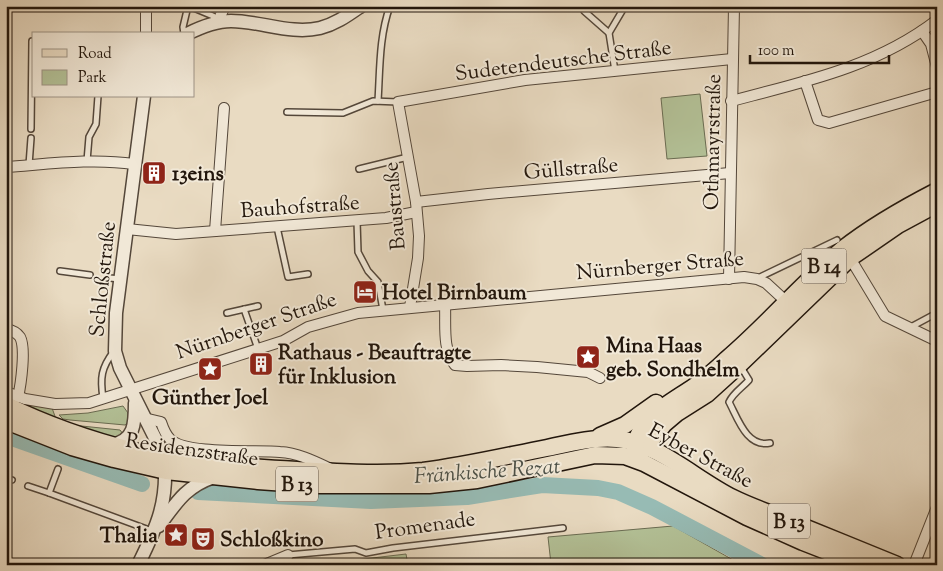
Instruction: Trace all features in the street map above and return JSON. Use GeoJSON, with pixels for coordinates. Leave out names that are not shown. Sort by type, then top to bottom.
{"type":"FeatureCollection","features":[{"type":"Feature","properties":{"kind":"main road","name":"B 14"},"geometry":{"type":"LineString","coordinates":[[637,453],[670,419],[706,394],[739,364],[791,306],[805,282],[864,233],[894,214],[937,191]]}},
{"type":"Feature","properties":{"kind":"main road","name":"B 14"},"geometry":{"type":"LineString","coordinates":[[637,453],[644,425],[699,383],[791,306],[852,262],[898,225],[937,204]]}},
{"type":"Feature","properties":{"kind":"main road","name":"B 14"},"geometry":{"type":"LineString","coordinates":[[594,439],[625,424],[648,407],[660,401],[680,396]]}},
{"type":"Feature","properties":{"kind":"main road","name":"Residenzstraße"},"geometry":{"type":"LineString","coordinates":[[12,401],[43,423],[165,463],[215,477],[314,485],[429,485],[477,480],[595,455],[637,453]]}},
{"type":"Feature","properties":{"kind":"main road","name":"B 13"},"geometry":{"type":"LineString","coordinates":[[670,419],[666,428],[667,442],[672,455],[684,470]]}},
{"type":"Feature","properties":{"kind":"main road","name":"Residenzstraße"},"geometry":{"type":"LineString","coordinates":[[6,421],[72,447],[114,459],[338,472],[393,473],[424,471],[594,439]]}},
{"type":"Feature","properties":{"kind":"main road","name":"Eyber Straße"},"geometry":{"type":"LineString","coordinates":[[594,439],[619,439],[637,453],[747,517],[803,542],[862,565]]}},
{"type":"Feature","properties":{"kind":"main road","name":"Eyber Straße"},"geometry":{"type":"LineString","coordinates":[[637,453],[662,455],[735,499],[897,565]]}},
{"type":"Feature","properties":{"kind":"street"},"geometry":{"type":"LineString","coordinates":[[146,6],[146,32]]}},
{"type":"Feature","properties":{"kind":"street"},"geometry":{"type":"LineString","coordinates":[[217,23],[225,6]]}},
{"type":"Feature","properties":{"kind":"street"},"geometry":{"type":"LineString","coordinates":[[190,32],[201,27],[232,21],[300,30],[320,28],[339,21],[361,6]]}},
{"type":"Feature","properties":{"kind":"street","name":"Othmayrstraße"},"geometry":{"type":"LineString","coordinates":[[729,279],[734,6]]}},
{"type":"Feature","properties":{"kind":"street"},"geometry":{"type":"LineString","coordinates":[[731,101],[858,65],[904,42],[937,20]]}},
{"type":"Feature","properties":{"kind":"street"},"geometry":{"type":"LineString","coordinates":[[922,31],[931,44],[937,67]]}},
{"type":"Feature","properties":{"kind":"street","name":"Sudetendeutsche Straße"},"geometry":{"type":"LineString","coordinates":[[398,102],[524,80],[732,59]]}},
{"type":"Feature","properties":{"kind":"street"},"geometry":{"type":"LineString","coordinates":[[805,81],[818,120],[829,123],[937,92]]}},
{"type":"Feature","properties":{"kind":"street","name":"Schloßstraße"},"geometry":{"type":"LineString","coordinates":[[144,98],[127,229],[115,278],[114,351],[132,395],[165,463]]}},
{"type":"Feature","properties":{"kind":"street","name":"Baustraße"},"geometry":{"type":"LineString","coordinates":[[398,102],[409,157],[419,236],[418,258],[410,307]]}},
{"type":"Feature","properties":{"kind":"street","name":"Bauhofstraße"},"geometry":{"type":"LineString","coordinates":[[215,231],[224,108]]}},
{"type":"Feature","properties":{"kind":"street"},"geometry":{"type":"LineString","coordinates":[[6,167],[87,161],[112,161],[134,164]]}},
{"type":"Feature","properties":{"kind":"street","name":"Güllstraße"},"geometry":{"type":"LineString","coordinates":[[416,207],[498,193],[730,174]]}},
{"type":"Feature","properties":{"kind":"street","name":"Bauhofstraße"},"geometry":{"type":"LineString","coordinates":[[127,229],[176,234],[357,221],[386,218],[416,207]]}},
{"type":"Feature","properties":{"kind":"street"},"geometry":{"type":"LineString","coordinates":[[852,262],[884,316],[937,341]]}},
{"type":"Feature","properties":{"kind":"street","name":"Nürnberger Straße"},"geometry":{"type":"LineString","coordinates":[[6,392],[12,401],[55,404],[90,402],[103,398],[132,395],[283,341],[308,328],[358,313],[410,307],[445,306],[669,283],[757,278],[766,283],[791,306]]}},
{"type":"Feature","properties":{"kind":"street"},"geometry":{"type":"LineString","coordinates":[[445,306],[447,350],[450,359],[455,365],[537,366],[588,372],[600,378]]}},
{"type":"Feature","properties":{"kind":"street"},"geometry":{"type":"LineString","coordinates":[[6,329],[12,330],[20,337],[22,349],[21,386],[12,401]]}},
{"type":"Feature","properties":{"kind":"street"},"geometry":{"type":"LineString","coordinates":[[111,445],[119,443],[131,432],[135,418],[132,395]]}},
{"type":"Feature","properties":{"kind":"street"},"geometry":{"type":"LineString","coordinates":[[144,418],[161,422],[168,438],[178,444],[189,447],[281,452],[302,455],[338,472]]}},
{"type":"Feature","properties":{"kind":"street"},"geometry":{"type":"LineString","coordinates":[[155,532],[162,506],[165,463]]}},
{"type":"Feature","properties":{"kind":"street"},"geometry":{"type":"LineString","coordinates":[[138,565],[155,532],[184,493],[200,482],[215,477]]}},
{"type":"Feature","properties":{"kind":"street"},"geometry":{"type":"LineString","coordinates":[[914,565],[937,507]]}},
{"type":"Feature","properties":{"kind":"street","name":"Promenade"},"geometry":{"type":"LineString","coordinates":[[264,565],[288,555]]}},
{"type":"Feature","properties":{"kind":"lane"},"geometry":{"type":"LineString","coordinates":[[185,32],[183,28],[188,6],[213,16],[217,23]]}},
{"type":"Feature","properties":{"kind":"lane"},"geometry":{"type":"LineString","coordinates":[[378,102],[381,54],[386,17],[390,6]]}},
{"type":"Feature","properties":{"kind":"lane"},"geometry":{"type":"LineString","coordinates":[[608,33],[625,6]]}},
{"type":"Feature","properties":{"kind":"lane"},"geometry":{"type":"LineString","coordinates":[[584,11],[608,33],[615,72]]}},
{"type":"Feature","properties":{"kind":"lane"},"geometry":{"type":"LineString","coordinates":[[31,129],[32,98]]}},
{"type":"Feature","properties":{"kind":"lane"},"geometry":{"type":"LineString","coordinates":[[87,161],[89,137],[96,124],[98,98]]}},
{"type":"Feature","properties":{"kind":"lane"},"geometry":{"type":"LineString","coordinates":[[287,112],[343,113],[372,101],[398,102]]}},
{"type":"Feature","properties":{"kind":"lane"},"geometry":{"type":"LineString","coordinates":[[29,165],[31,138]]}},
{"type":"Feature","properties":{"kind":"lane"},"geometry":{"type":"LineString","coordinates":[[359,169],[409,157]]}},
{"type":"Feature","properties":{"kind":"lane"},"geometry":{"type":"LineString","coordinates":[[357,221],[358,252],[368,271],[378,282],[383,310]]}},
{"type":"Feature","properties":{"kind":"lane"},"geometry":{"type":"LineString","coordinates":[[277,227],[288,277],[308,274]]}},
{"type":"Feature","properties":{"kind":"lane","name":"Nürnberger Straße"},"geometry":{"type":"LineString","coordinates":[[757,278],[837,240]]}},
{"type":"Feature","properties":{"kind":"lane"},"geometry":{"type":"LineString","coordinates":[[60,271],[90,275]]}},
{"type":"Feature","properties":{"kind":"lane"},"geometry":{"type":"LineString","coordinates":[[227,312],[258,306]]}},
{"type":"Feature","properties":{"kind":"lane"},"geometry":{"type":"LineString","coordinates":[[244,309],[258,349]]}},
{"type":"Feature","properties":{"kind":"lane"},"geometry":{"type":"LineString","coordinates":[[908,328],[937,312]]}},
{"type":"Feature","properties":{"kind":"lane"},"geometry":{"type":"LineString","coordinates":[[103,398],[100,382],[104,366],[114,351]]}},
{"type":"Feature","properties":{"kind":"lane"},"geometry":{"type":"LineString","coordinates":[[739,364],[749,380],[733,394],[729,402],[748,437],[755,442],[770,443]]}},
{"type":"Feature","properties":{"kind":"lane"},"geometry":{"type":"LineString","coordinates":[[49,493],[58,469]]}},
{"type":"Feature","properties":{"kind":"lane"},"geometry":{"type":"LineString","coordinates":[[28,486],[155,532]]}},
{"type":"Feature","properties":{"kind":"lane","name":"Promenade"},"geometry":{"type":"LineString","coordinates":[[288,555],[355,549],[366,553],[393,548],[563,528]]}},
{"type":"Feature","properties":{"kind":"green space"},"geometry":{"type":"Polygon","coordinates":[[[700,94],[707,156],[667,159],[661,98],[700,94]]]}},
{"type":"Feature","properties":{"kind":"green space"},"geometry":{"type":"Polygon","coordinates":[[[6,398],[52,408],[56,419],[72,425],[120,430],[124,435],[118,439],[104,438],[50,420],[6,400],[6,398]]]}},
{"type":"Feature","properties":{"kind":"green space"},"geometry":{"type":"Polygon","coordinates":[[[123,406],[128,413],[128,423],[125,425],[63,419],[59,415],[88,413],[123,406]]]}},
{"type":"Feature","properties":{"kind":"green space"},"geometry":{"type":"Polygon","coordinates":[[[673,526],[742,565],[549,565],[551,564],[548,537],[673,526]]]}},
{"type":"Feature","properties":{"kind":"green space"},"geometry":{"type":"Polygon","coordinates":[[[406,554],[408,565],[313,565],[406,554]]]}},
{"type":"Feature","properties":{"kind":"waterway","name":"Fränkische Rezat"},"geometry":{"type":"LineString","coordinates":[[6,436],[142,484]]}},
{"type":"Feature","properties":{"kind":"waterway","name":"Fränkische Rezat"},"geometry":{"type":"LineString","coordinates":[[198,492],[371,501],[467,497],[542,485],[598,488],[618,492],[652,507],[762,565]]}},
{"type":"Feature","properties":{"kind":"place","name":"13eins"},"geometry":{"type":"Point","coordinates":[154,173]}},
{"type":"Feature","properties":{"kind":"place","name":"Hotel Birnbaum"},"geometry":{"type":"Point","coordinates":[365,292]}},
{"type":"Feature","properties":{"kind":"place","name":"Mina Haas geb. Sondhelm"},"geometry":{"type":"Point","coordinates":[588,357]}},
{"type":"Feature","properties":{"kind":"place","name":"Rathaus - Beauftragte für Inklusion"},"geometry":{"type":"Point","coordinates":[261,364]}},
{"type":"Feature","properties":{"kind":"place","name":"Günther Joel"},"geometry":{"type":"Point","coordinates":[210,369]}},
{"type":"Feature","properties":{"kind":"place","name":"Thalia"},"geometry":{"type":"Point","coordinates":[176,535]}},
{"type":"Feature","properties":{"kind":"place","name":"Schloßkino"},"geometry":{"type":"Point","coordinates":[203,539]}}]}
